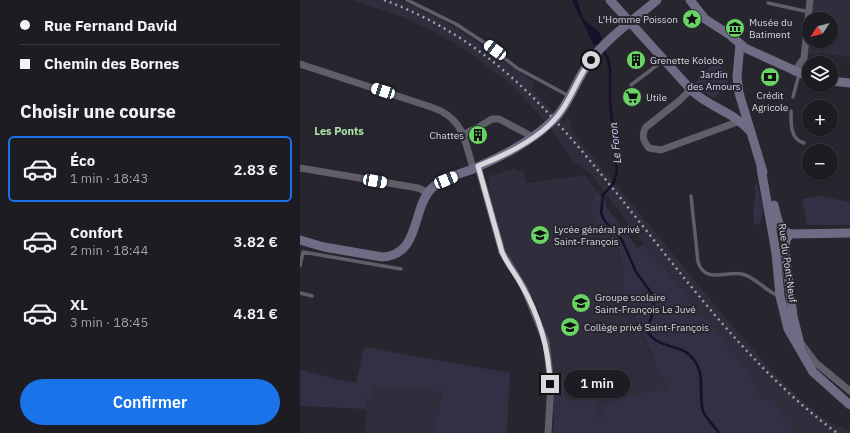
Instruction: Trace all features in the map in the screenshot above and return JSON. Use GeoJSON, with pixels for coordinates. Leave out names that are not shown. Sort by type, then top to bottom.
{"type":"FeatureCollection","features":[{"type":"Feature","properties":{"kind":"street"},"geometry":{"type":"LineString","coordinates":[[610,0],[690,90],[701,99],[744,119]]}},
{"type":"Feature","properties":{"kind":"street"},"geometry":{"type":"LineString","coordinates":[[301,241],[353,253],[382,257],[395,255],[403,249],[409,241],[429,193],[441,182],[502,156],[533,137],[556,118],[586,66],[606,44],[657,0]]}},
{"type":"Feature","properties":{"kind":"street"},"geometry":{"type":"LineString","coordinates":[[690,0],[699,13],[708,21],[740,44],[757,55],[802,75]]}},
{"type":"Feature","properties":{"kind":"street"},"geometry":{"type":"LineString","coordinates":[[809,12],[810,0]]}},
{"type":"Feature","properties":{"kind":"street"},"geometry":{"type":"LineString","coordinates":[[740,44],[737,77],[744,119]]}},
{"type":"Feature","properties":{"kind":"street"},"geometry":{"type":"LineString","coordinates":[[796,73],[804,58],[805,48]]}},
{"type":"Feature","properties":{"kind":"street"},"geometry":{"type":"LineString","coordinates":[[300,64],[437,109],[456,122],[464,134],[476,167],[502,252],[530,301],[546,342],[550,384],[548,433]]}},
{"type":"Feature","properties":{"kind":"street"},"geometry":{"type":"LineString","coordinates":[[838,82],[850,83]]}},
{"type":"Feature","properties":{"kind":"street"},"geometry":{"type":"LineString","coordinates":[[690,90],[679,101],[646,127],[643,136],[649,148],[661,150],[744,119]]}},
{"type":"Feature","properties":{"kind":"street"},"geometry":{"type":"LineString","coordinates":[[720,109],[735,105],[740,98]]}},
{"type":"Feature","properties":{"kind":"street"},"geometry":{"type":"LineString","coordinates":[[464,134],[492,119],[499,120],[533,137]]}},
{"type":"Feature","properties":{"kind":"street","name":"Rue du Pont-Neuf"},"geometry":{"type":"LineString","coordinates":[[744,119],[751,132],[778,222],[783,230],[790,234],[787,238],[785,246],[791,296],[798,339],[803,357]]}},
{"type":"Feature","properties":{"kind":"street"},"geometry":{"type":"LineString","coordinates":[[300,168],[418,188],[429,193]]}},
{"type":"Feature","properties":{"kind":"street","name":"Rue du Pont-Neuf"},"geometry":{"type":"LineString","coordinates":[[761,168],[776,253],[780,296],[788,329],[803,357],[815,374],[850,405]]}},
{"type":"Feature","properties":{"kind":"street"},"geometry":{"type":"LineString","coordinates":[[790,234],[850,233]]}},
{"type":"Feature","properties":{"kind":"street"},"geometry":{"type":"LineString","coordinates":[[780,296],[784,299],[791,296]]}},
{"type":"Feature","properties":{"kind":"street","name":"Rue du Pont-Neuf"},"geometry":{"type":"LineString","coordinates":[[798,339],[819,366],[850,391]]}},
{"type":"Feature","properties":{"kind":"lane"},"geometry":{"type":"LineString","coordinates":[[407,0],[456,24],[488,45],[517,68],[569,96]]}},
{"type":"Feature","properties":{"kind":"lane"},"geometry":{"type":"LineString","coordinates":[[768,3],[809,12]]}},
{"type":"Feature","properties":{"kind":"lane"},"geometry":{"type":"LineString","coordinates":[[631,85],[664,60]]}},
{"type":"Feature","properties":{"kind":"lane"},"geometry":{"type":"LineString","coordinates":[[793,97],[796,73]]}},
{"type":"Feature","properties":{"kind":"lane"},"geometry":{"type":"LineString","coordinates":[[791,110],[794,136],[797,140],[804,143]]}},
{"type":"Feature","properties":{"kind":"lane"},"geometry":{"type":"LineString","coordinates":[[690,196],[698,262],[704,272],[713,276],[738,274],[746,276],[770,293],[780,296]]}},
{"type":"Feature","properties":{"kind":"lane"},"geometry":{"type":"LineString","coordinates":[[300,266],[303,252],[401,269]]}},
{"type":"Feature","properties":{"kind":"lane"},"geometry":{"type":"LineString","coordinates":[[300,293],[312,296]]}},
{"type":"Feature","properties":{"kind":"shaded area"},"geometry":{"type":"Polygon","coordinates":[[[351,0],[400,0],[455,27],[534,82],[532,89],[563,122],[566,119],[569,119],[573,133],[612,180],[611,181],[615,186],[616,185],[619,188],[719,310],[774,373],[818,414],[829,422],[850,431],[850,433],[792,433],[790,431],[764,403],[754,388],[750,372],[644,244],[589,172],[573,161],[544,120],[510,84],[464,49],[436,33],[405,18],[351,0]]]}},
{"type":"Feature","properties":{"kind":"shaded area"},"geometry":{"type":"Polygon","coordinates":[[[572,0],[577,0],[583,19],[599,32],[602,39],[594,46],[572,0]]]}},
{"type":"Feature","properties":{"kind":"shaded area"},"geometry":{"type":"Polygon","coordinates":[[[813,0],[850,0],[850,57],[819,52],[819,55],[808,54],[808,48],[838,48],[838,12],[812,12],[813,0]]]}},
{"type":"Feature","properties":{"kind":"shaded area","name":"Groupe scolaire Saint-François Le Juvé"},"geometry":{"type":"Polygon","coordinates":[[[516,168],[517,171],[523,170],[526,183],[585,175],[596,190],[591,205],[593,214],[615,240],[623,271],[625,285],[623,288],[626,299],[652,357],[675,396],[553,433],[554,418],[550,349],[541,317],[521,275],[517,275],[507,258],[488,189],[490,176],[516,168]]]}},
{"type":"Feature","properties":{"kind":"shaded area"},"geometry":{"type":"Polygon","coordinates":[[[368,385],[441,386],[437,433],[365,433],[368,385]]]}},
{"type":"Feature","properties":{"kind":"green space","name":"Jardin des Amours"},"geometry":{"type":"Polygon","coordinates":[[[715,63],[726,70],[728,85],[714,98],[701,91],[694,84],[712,64],[715,63]]]}},
{"type":"Feature","properties":{"kind":"green space"},"geometry":{"type":"Polygon","coordinates":[[[757,183],[763,210],[760,224],[755,225],[753,214],[755,194],[754,184],[757,183]]]}},
{"type":"Feature","properties":{"kind":"green space"},"geometry":{"type":"Polygon","coordinates":[[[596,190],[605,200],[607,208],[638,248],[644,244],[750,372],[754,387],[761,398],[774,399],[784,421],[788,421],[793,428],[790,431],[792,433],[553,433],[553,375],[561,374],[566,400],[569,399],[570,401],[595,397],[599,417],[603,417],[601,408],[615,403],[617,398],[670,388],[656,370],[651,352],[626,299],[623,288],[624,279],[622,264],[615,240],[597,220],[592,212],[592,203],[596,190]]]}},
{"type":"Feature","properties":{"kind":"green space"},"geometry":{"type":"Polygon","coordinates":[[[819,196],[850,202],[850,225],[807,225],[802,199],[819,196]]]}},
{"type":"Feature","properties":{"kind":"green space"},"geometry":{"type":"Polygon","coordinates":[[[364,347],[510,373],[507,433],[436,433],[441,391],[433,392],[433,387],[371,386],[371,399],[367,399],[366,409],[300,406],[300,369],[335,379],[356,383],[364,347]]]}},
{"type":"Feature","properties":{"kind":"waterway","name":"Le Foron"},"geometry":{"type":"LineString","coordinates":[[597,40],[608,59],[610,69],[610,102],[617,172],[613,184],[603,195],[601,213],[604,220],[622,240],[636,272],[652,294],[654,310],[648,326],[648,333],[660,343],[684,351],[694,360],[700,372],[703,411],[719,433]]}},
{"type":"Feature","properties":{"kind":"railway"},"geometry":{"type":"LineString","coordinates":[[384,0],[421,16],[454,34],[485,55],[539,103],[589,159],[718,319],[775,379],[805,407],[837,433]]}},
{"type":"Feature","properties":{"kind":"place","name":"L'Homme Poisson"},"geometry":{"type":"Point","coordinates":[692,19]}},
{"type":"Feature","properties":{"kind":"place","name":"Musée du Batiment"},"geometry":{"type":"Point","coordinates":[735,28]}},
{"type":"Feature","properties":{"kind":"place","name":"Grenette Kolobo"},"geometry":{"type":"Point","coordinates":[636,60]}},
{"type":"Feature","properties":{"kind":"place","name":"Crédit Agricole"},"geometry":{"type":"Point","coordinates":[770,77]}},
{"type":"Feature","properties":{"kind":"place","name":"Utile"},"geometry":{"type":"Point","coordinates":[632,97]}},
{"type":"Feature","properties":{"kind":"place","name":"Chattes"},"geometry":{"type":"Point","coordinates":[478,135]}},
{"type":"Feature","properties":{"kind":"place","name":"Lycée général privé Saint-François"},"geometry":{"type":"Point","coordinates":[540,235]}},
{"type":"Feature","properties":{"kind":"place","name":"Groupe scolaire Saint-François Le Juvé"},"geometry":{"type":"Point","coordinates":[581,303]}},
{"type":"Feature","properties":{"kind":"place","name":"Collège privé Saint-François"},"geometry":{"type":"Point","coordinates":[570,327]}},
{"type":"Feature","properties":{"kind":"district","name":"Les Ponts"},"geometry":{"type":"Point","coordinates":[339,131]}},
{"type":"Feature","properties":{"kind":"route"},"geometry":{"type":"LineString","coordinates":[[550,384],[550,364],[546,342],[530,301],[521,284],[506,262],[502,252],[478,166],[502,156],[523,144],[556,118],[563,109],[578,78],[591,60]]}}]}
